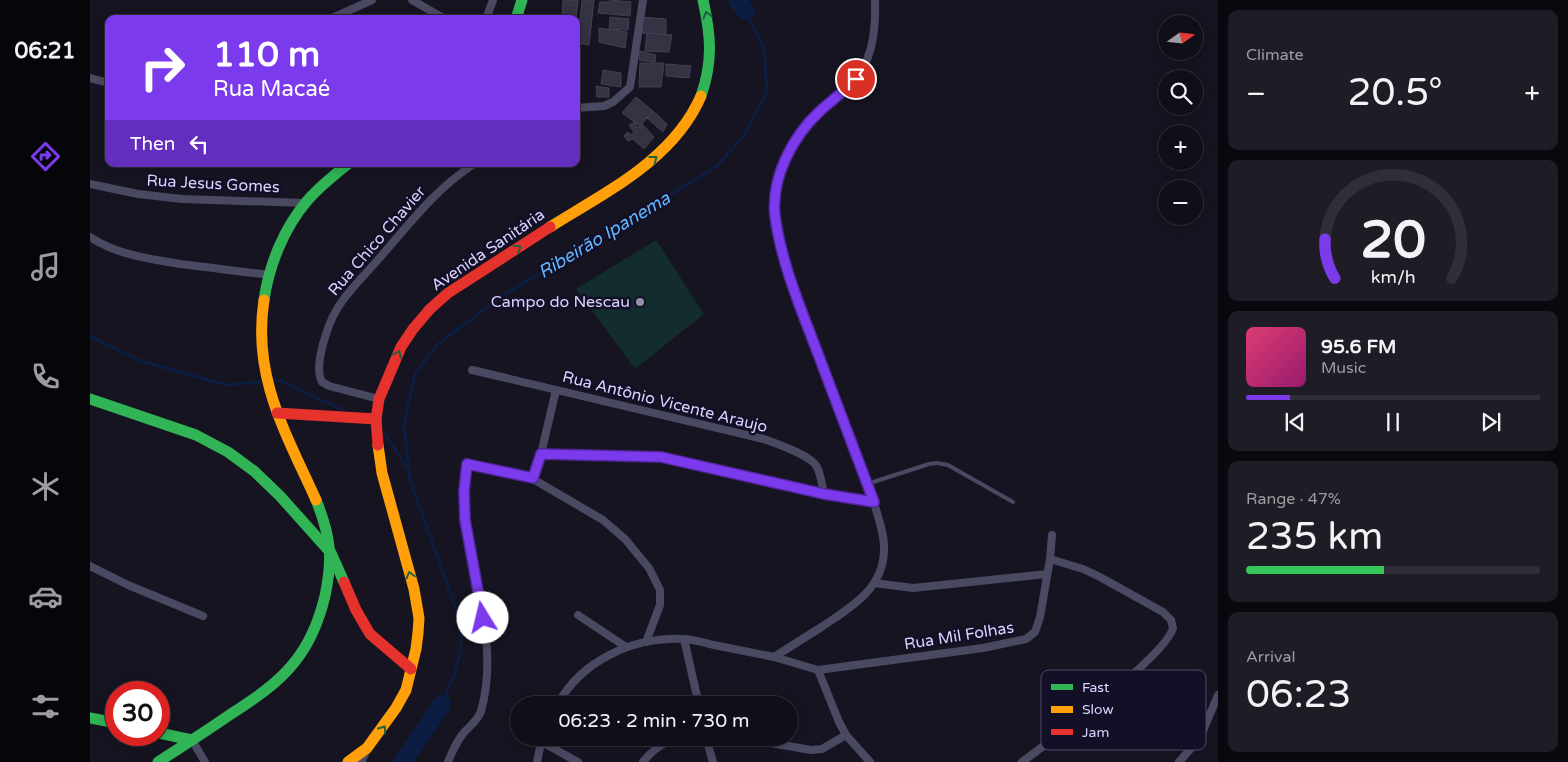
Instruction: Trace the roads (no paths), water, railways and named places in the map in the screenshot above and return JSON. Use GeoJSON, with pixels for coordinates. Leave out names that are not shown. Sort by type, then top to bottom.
{"type":"FeatureCollection","features":[{"type":"Feature","properties":{"kind":"street"},"geometry":{"type":"LineString","coordinates":[[339,15],[372,0]]}},
{"type":"Feature","properties":{"kind":"street"},"geometry":{"type":"LineString","coordinates":[[412,0],[438,15]]}},
{"type":"Feature","properties":{"kind":"street"},"geometry":{"type":"LineString","coordinates":[[487,15],[493,0]]}},
{"type":"Feature","properties":{"kind":"street"},"geometry":{"type":"LineString","coordinates":[[517,15],[522,0]]}},
{"type":"Feature","properties":{"kind":"street"},"geometry":{"type":"LineString","coordinates":[[580,108],[604,106],[613,102],[630,86],[643,0]]}},
{"type":"Feature","properties":{"kind":"street","name":"Avenida Sanitária"},"geometry":{"type":"LineString","coordinates":[[348,762],[367,748],[396,708],[406,690],[416,649],[419,618],[414,589],[382,473],[377,442],[376,419],[380,399],[392,367],[413,329],[430,309],[448,293],[636,172],[662,153],[681,132],[698,106],[711,62],[712,39],[703,0]]}},
{"type":"Feature","properties":{"kind":"street"},"geometry":{"type":"LineString","coordinates":[[774,657],[857,603],[874,583],[881,567],[884,552],[881,529],[874,502],[790,279],[780,243],[775,215],[775,195],[778,180],[785,160],[804,127],[847,89],[866,65],[872,50],[875,32],[875,0]]}},
{"type":"Feature","properties":{"kind":"street"},"geometry":{"type":"LineString","coordinates":[[90,78],[105,82]]}},
{"type":"Feature","properties":{"kind":"street"},"geometry":{"type":"LineString","coordinates":[[345,167],[306,203],[283,240],[269,275],[261,324],[261,352],[268,388],[276,413],[321,515],[331,553],[362,623],[379,643],[411,669]]}},
{"type":"Feature","properties":{"kind":"street","name":"Rua Chico Chavier"},"geometry":{"type":"LineString","coordinates":[[380,399],[329,386],[322,382],[319,375],[322,352],[332,316],[348,295],[440,190],[470,167]]}},
{"type":"Feature","properties":{"kind":"street","name":"Rua Jesus Gomes"},"geometry":{"type":"LineString","coordinates":[[90,184],[138,194],[182,199],[306,203]]}},
{"type":"Feature","properties":{"kind":"street"},"geometry":{"type":"LineString","coordinates":[[90,237],[128,255],[269,275]]}},
{"type":"Feature","properties":{"kind":"street","name":"Rua Antônio Vicente Araujo"},"geometry":{"type":"LineString","coordinates":[[472,370],[741,432],[784,446],[816,464],[824,494]]}},
{"type":"Feature","properties":{"kind":"street"},"geometry":{"type":"LineString","coordinates":[[533,478],[541,454],[556,390]]}},
{"type":"Feature","properties":{"kind":"street"},"geometry":{"type":"LineString","coordinates":[[90,398],[180,429],[228,452],[264,481],[331,553]]}},
{"type":"Feature","properties":{"kind":"street"},"geometry":{"type":"LineString","coordinates":[[276,413],[376,419]]}},
{"type":"Feature","properties":{"kind":"street"},"geometry":{"type":"LineString","coordinates":[[541,454],[661,457],[824,494],[874,502]]}},
{"type":"Feature","properties":{"kind":"street"},"geometry":{"type":"LineString","coordinates":[[448,762],[461,736],[480,715],[484,696],[485,636],[465,520],[464,491],[467,464],[533,478],[594,514],[624,539],[649,568],[659,584],[662,600],[646,642]]}},
{"type":"Feature","properties":{"kind":"street","name":"Rua Mil Folhas"},"geometry":{"type":"LineString","coordinates":[[818,670],[983,648],[1026,640],[1038,626],[1048,574],[1052,536]]}},
{"type":"Feature","properties":{"kind":"street"},"geometry":{"type":"LineString","coordinates":[[158,762],[272,686],[286,673],[302,653],[315,627],[324,602],[331,553]]}},
{"type":"Feature","properties":{"kind":"street"},"geometry":{"type":"LineString","coordinates":[[1050,559],[1083,569],[1162,612],[1171,620],[1173,628],[1165,643],[1136,670]]}},
{"type":"Feature","properties":{"kind":"street"},"geometry":{"type":"LineString","coordinates":[[90,566],[128,585],[203,616]]}},
{"type":"Feature","properties":{"kind":"street"},"geometry":{"type":"LineString","coordinates":[[874,583],[913,588],[1048,574]]}},
{"type":"Feature","properties":{"kind":"street"},"geometry":{"type":"LineString","coordinates":[[578,615],[626,647]]}},
{"type":"Feature","properties":{"kind":"street"},"geometry":{"type":"LineString","coordinates":[[684,639],[697,696]]}},
{"type":"Feature","properties":{"kind":"street"},"geometry":{"type":"LineString","coordinates":[[563,696],[583,673],[593,665],[626,647],[646,642],[684,639],[774,657],[818,670],[835,715],[846,735],[870,762]]}},
{"type":"Feature","properties":{"kind":"street"},"geometry":{"type":"LineString","coordinates":[[1206,724],[1218,695]]}},
{"type":"Feature","properties":{"kind":"street"},"geometry":{"type":"LineString","coordinates":[[90,718],[105,721]]}},
{"type":"Feature","properties":{"kind":"street"},"geometry":{"type":"LineString","coordinates":[[170,735],[192,740],[205,762]]}},
{"type":"Feature","properties":{"kind":"street"},"geometry":{"type":"LineString","coordinates":[[788,746],[811,750],[822,749],[846,735]]}},
{"type":"Feature","properties":{"kind":"street"},"geometry":{"type":"LineString","coordinates":[[537,762],[540,746]]}},
{"type":"Feature","properties":{"kind":"street"},"geometry":{"type":"LineString","coordinates":[[552,746],[578,762]]}},
{"type":"Feature","properties":{"kind":"street"},"geometry":{"type":"LineString","coordinates":[[643,762],[660,746]]}},
{"type":"Feature","properties":{"kind":"street"},"geometry":{"type":"LineString","coordinates":[[708,746],[713,762]]}},
{"type":"Feature","properties":{"kind":"street"},"geometry":{"type":"LineString","coordinates":[[361,762],[367,748]]}},
{"type":"Feature","properties":{"kind":"street"},"geometry":{"type":"LineString","coordinates":[[1022,762],[1041,748]]}},
{"type":"Feature","properties":{"kind":"street"},"geometry":{"type":"LineString","coordinates":[[1179,762],[1190,750]]}},
{"type":"Feature","properties":{"kind":"lane"},"geometry":{"type":"LineString","coordinates":[[867,484],[929,464],[938,463],[948,465],[1013,502]]}},
{"type":"Feature","properties":{"kind":"waterway","name":"Ribeirão Ipanema"},"geometry":{"type":"LineString","coordinates":[[737,0],[746,11]]}},
{"type":"Feature","properties":{"kind":"waterway","name":"Ribeirão Ipanema"},"geometry":{"type":"LineString","coordinates":[[442,704],[454,675],[461,651],[460,620],[410,480],[404,424],[415,374],[438,344],[502,296],[716,167],[743,137],[767,92],[764,49],[746,11]]}},
{"type":"Feature","properties":{"kind":"waterway"},"geometry":{"type":"LineString","coordinates":[[90,336],[141,361],[226,385],[279,380],[343,410]]}},
{"type":"Feature","properties":{"kind":"waterway"},"geometry":{"type":"LineString","coordinates":[[385,434],[408,469]]}},
{"type":"Feature","properties":{"kind":"waterway","name":"Ribeirão Ipanema"},"geometry":{"type":"LineString","coordinates":[[403,762],[442,704]]}},
{"type":"Feature","properties":{"kind":"place","name":"Campo do Nescau"},"geometry":{"type":"Point","coordinates":[640,302]}}]}
